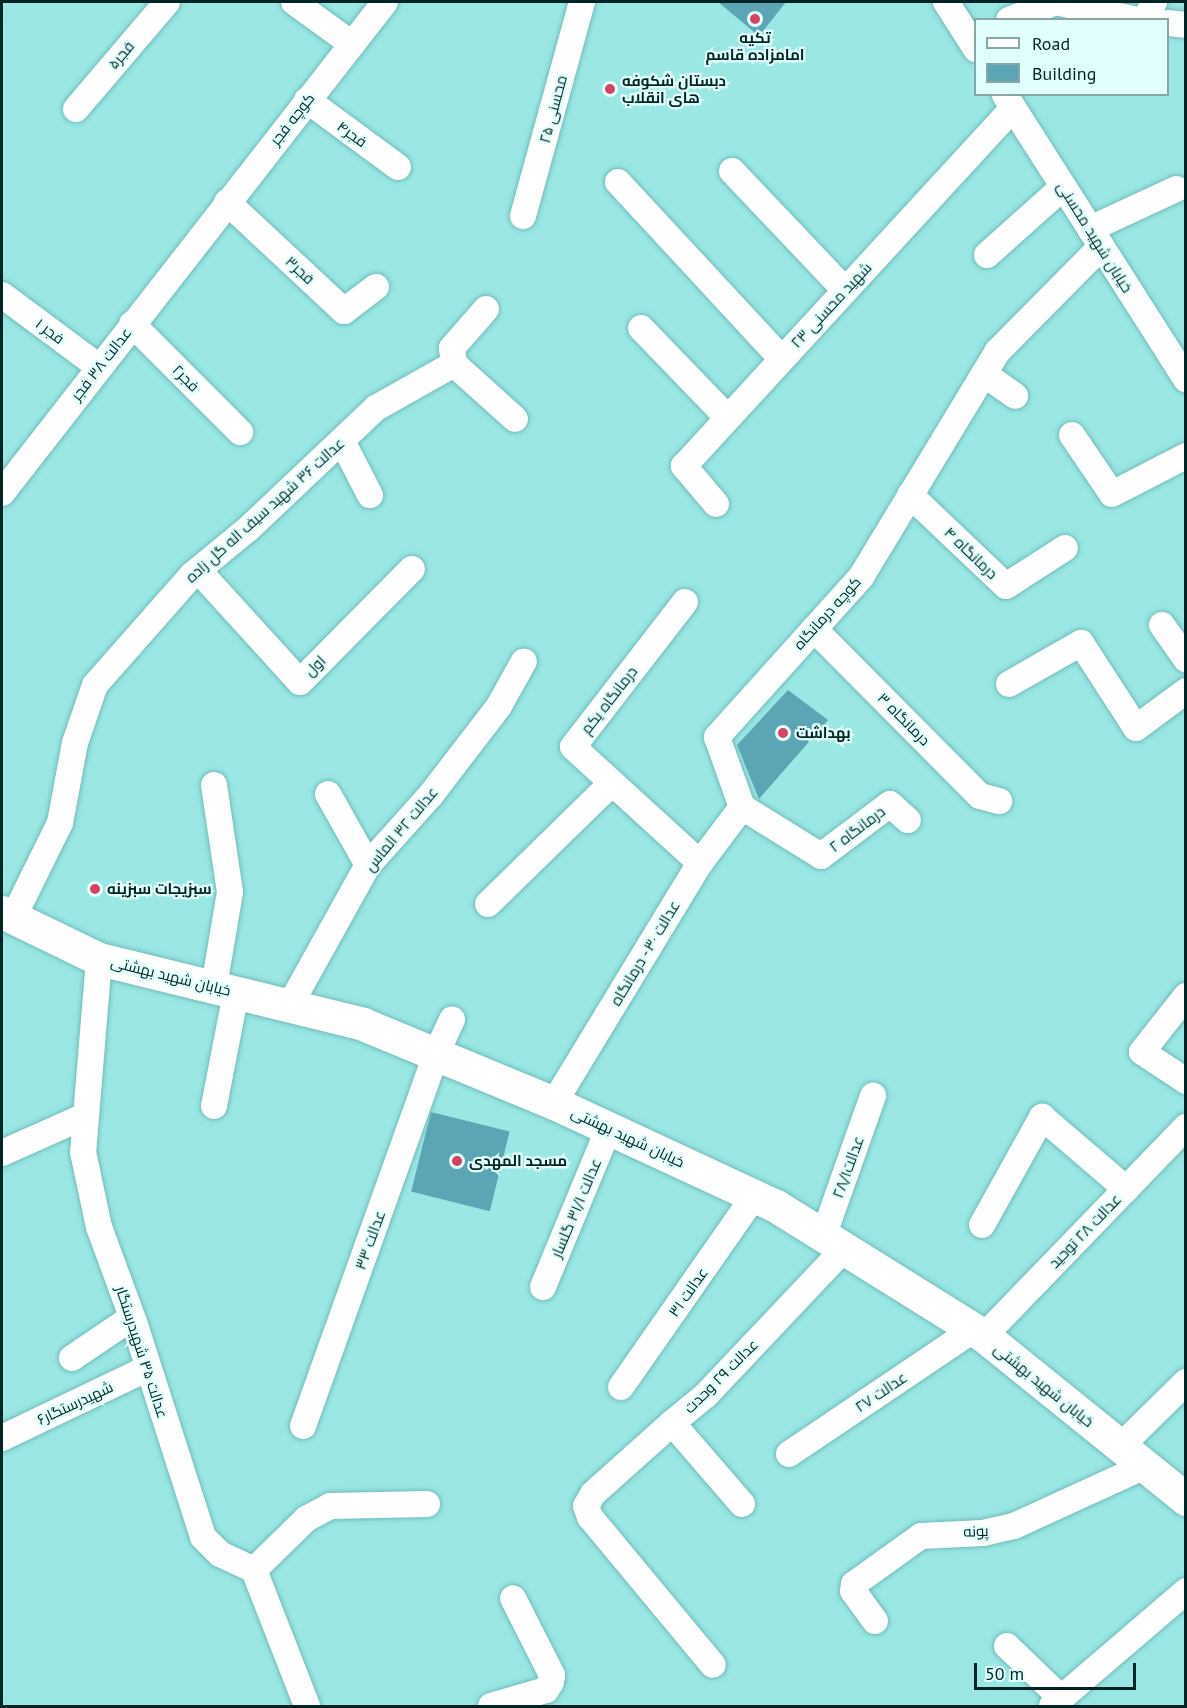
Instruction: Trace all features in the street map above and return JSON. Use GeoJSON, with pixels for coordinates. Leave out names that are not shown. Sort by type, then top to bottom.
{"type":"FeatureCollection","features":[{"type":"Feature","properties":{"kind":"main road","name":"خیابان شهید بهشتی"},"geometry":{"type":"LineString","coordinates":[[7,915],[99,959],[363,1024],[554,1103],[754,1196],[979,1333],[1185,1499]]}},
{"type":"Feature","properties":{"kind":"street","name":"فجر۵"},"geometry":{"type":"LineString","coordinates":[[76,109],[167,2]]}},
{"type":"Feature","properties":{"kind":"street"},"geometry":{"type":"LineString","coordinates":[[294,2],[351,44]]}},
{"type":"Feature","properties":{"kind":"street","name":"کوچه فجر"},"geometry":{"type":"LineString","coordinates":[[200,236],[385,2]]}},
{"type":"Feature","properties":{"kind":"street","name":"محسنی ۲۵"},"geometry":{"type":"LineString","coordinates":[[523,216],[582,2]]}},
{"type":"Feature","properties":{"kind":"street"},"geometry":{"type":"LineString","coordinates":[[946,2],[973,39]]}},
{"type":"Feature","properties":{"kind":"street"},"geometry":{"type":"LineString","coordinates":[[1014,18],[1056,2],[1128,18]]}},
{"type":"Feature","properties":{"kind":"street"},"geometry":{"type":"LineString","coordinates":[[1146,18],[1154,2]]}},
{"type":"Feature","properties":{"kind":"street"},"geometry":{"type":"LineString","coordinates":[[1169,23],[1185,25]]}},
{"type":"Feature","properties":{"kind":"street","name":"فجر۴"},"geometry":{"type":"LineString","coordinates":[[307,100],[398,167]]}},
{"type":"Feature","properties":{"kind":"street","name":"خیابان شهید محسنی"},"geometry":{"type":"LineString","coordinates":[[1009,101],[1183,370]]}},
{"type":"Feature","properties":{"kind":"street","name":"شهید محسنی ۲۳"},"geometry":{"type":"LineString","coordinates":[[716,504],[684,466],[845,290],[1009,101]]}},
{"type":"Feature","properties":{"kind":"street"},"geometry":{"type":"LineString","coordinates":[[732,171],[845,290]]}},
{"type":"Feature","properties":{"kind":"street"},"geometry":{"type":"LineString","coordinates":[[618,182],[782,359]]}},
{"type":"Feature","properties":{"kind":"street"},"geometry":{"type":"LineString","coordinates":[[987,255],[1064,187]]}},
{"type":"Feature","properties":{"kind":"street"},"geometry":{"type":"LineString","coordinates":[[1096,238],[1176,189]]}},
{"type":"Feature","properties":{"kind":"street","name":"فجر۳"},"geometry":{"type":"LineString","coordinates":[[227,202],[344,311],[376,287]]}},
{"type":"Feature","properties":{"kind":"street","name":"عدالت ۳۸ فجر"},"geometry":{"type":"LineString","coordinates":[[2,493],[200,236]]}},
{"type":"Feature","properties":{"kind":"street","name":"کوچه درمانگاه"},"geometry":{"type":"LineString","coordinates":[[742,807],[717,737],[861,577],[998,351],[1096,238]]}},
{"type":"Feature","properties":{"kind":"street","name":"فجر ۱"},"geometry":{"type":"LineString","coordinates":[[2,295],[99,367]]}},
{"type":"Feature","properties":{"kind":"street"},"geometry":{"type":"LineString","coordinates":[[486,309],[452,348],[454,364],[515,419]]}},
{"type":"Feature","properties":{"kind":"street","name":"فجر۲"},"geometry":{"type":"LineString","coordinates":[[132,324],[240,432]]}},
{"type":"Feature","properties":{"kind":"street"},"geometry":{"type":"LineString","coordinates":[[641,328],[728,418]]}},
{"type":"Feature","properties":{"kind":"street","name":"عدالت ۳۶ شهید سیف اله گل زاده"},"geometry":{"type":"LineString","coordinates":[[7,915],[60,823],[75,743],[96,685],[198,570],[248,530],[376,408],[454,364]]}},
{"type":"Feature","properties":{"kind":"street"},"geometry":{"type":"LineString","coordinates":[[984,374],[1015,396]]}},
{"type":"Feature","properties":{"kind":"street"},"geometry":{"type":"LineString","coordinates":[[1072,435],[1112,494],[1185,456]]}},
{"type":"Feature","properties":{"kind":"street"},"geometry":{"type":"LineString","coordinates":[[342,441],[369,495]]}},
{"type":"Feature","properties":{"kind":"street","name":"درمانگاه ۴"},"geometry":{"type":"LineString","coordinates":[[910,495],[1006,586],[1065,548]]}},
{"type":"Feature","properties":{"kind":"street","name":"اول"},"geometry":{"type":"LineString","coordinates":[[198,570],[300,682],[412,569]]}},
{"type":"Feature","properties":{"kind":"street","name":"درمانگاه یکم"},"geometry":{"type":"LineString","coordinates":[[685,602],[573,747],[700,863]]}},
{"type":"Feature","properties":{"kind":"street"},"geometry":{"type":"LineString","coordinates":[[1162,625],[1185,659]]}},
{"type":"Feature","properties":{"kind":"street","name":"درمانگاه ۳"},"geometry":{"type":"LineString","coordinates":[[814,629],[980,796],[999,801]]}},
{"type":"Feature","properties":{"kind":"street"},"geometry":{"type":"LineString","coordinates":[[1009,684],[1081,643],[1136,728],[1185,692]]}},
{"type":"Feature","properties":{"kind":"street","name":"عدالت ۳۲ الماس"},"geometry":{"type":"LineString","coordinates":[[290,1005],[368,865],[430,796],[499,706],[524,661]]}},
{"type":"Feature","properties":{"kind":"street"},"geometry":{"type":"LineString","coordinates":[[488,904],[612,783]]}},
{"type":"Feature","properties":{"kind":"street"},"geometry":{"type":"LineString","coordinates":[[214,785],[230,892],[225,990],[214,1106]]}},
{"type":"Feature","properties":{"kind":"street"},"geometry":{"type":"LineString","coordinates":[[328,794],[368,865]]}},
{"type":"Feature","properties":{"kind":"street","name":"درمانگاه ۲"},"geometry":{"type":"LineString","coordinates":[[742,807],[821,856],[890,804],[908,820]]}},
{"type":"Feature","properties":{"kind":"street","name":"عدالت ۳۰ - درمانگاه"},"geometry":{"type":"LineString","coordinates":[[554,1103],[700,863],[742,807]]}},
{"type":"Feature","properties":{"kind":"street","name":"عدالت ۳۵ شهیدرستگار"},"geometry":{"type":"LineString","coordinates":[[99,959],[83,1152],[99,1227],[132,1318],[203,1537],[220,1554],[255,1570]]}},
{"type":"Feature","properties":{"kind":"street"},"geometry":{"type":"LineString","coordinates":[[1185,996],[1142,1052],[1185,1081]]}},
{"type":"Feature","properties":{"kind":"street","name":"عدالت ۳۳"},"geometry":{"type":"LineString","coordinates":[[303,1426],[436,1054],[452,1020]]}},
{"type":"Feature","properties":{"kind":"street","name":"عدالت۲۸/۱"},"geometry":{"type":"LineString","coordinates":[[833,1244],[873,1096]]}},
{"type":"Feature","properties":{"kind":"street"},"geometry":{"type":"LineString","coordinates":[[2,1153],[86,1116]]}},
{"type":"Feature","properties":{"kind":"street"},"geometry":{"type":"LineString","coordinates":[[982,1225],[1042,1117],[1126,1189]]}},
{"type":"Feature","properties":{"kind":"street","name":"عدالت ۲۸ توحید"},"geometry":{"type":"LineString","coordinates":[[979,1333],[1126,1189],[1185,1127]]}},
{"type":"Feature","properties":{"kind":"street","name":"عدالت ۳۱/۱ گلسار"},"geometry":{"type":"LineString","coordinates":[[543,1287],[609,1128]]}},
{"type":"Feature","properties":{"kind":"street","name":"عدالت ۳۱"},"geometry":{"type":"LineString","coordinates":[[621,1387],[754,1196]]}},
{"type":"Feature","properties":{"kind":"street","name":"عدالت ۲۹ وحدت"},"geometry":{"type":"LineString","coordinates":[[742,1504],[672,1423],[706,1395],[833,1244]]}},
{"type":"Feature","properties":{"kind":"street"},"geometry":{"type":"LineString","coordinates":[[72,1358],[132,1318]]}},
{"type":"Feature","properties":{"kind":"street","name":"عدالت ۲۷"},"geometry":{"type":"LineString","coordinates":[[789,1454],[979,1333]]}},
{"type":"Feature","properties":{"kind":"street","name":"شهیدرستگار۶"},"geometry":{"type":"LineString","coordinates":[[2,1438],[148,1368]]}},
{"type":"Feature","properties":{"kind":"street"},"geometry":{"type":"LineString","coordinates":[[1132,1457],[1185,1382]]}},
{"type":"Feature","properties":{"kind":"street"},"geometry":{"type":"LineString","coordinates":[[672,1423],[593,1494],[586,1506],[590,1517],[713,1665]]}},
{"type":"Feature","properties":{"kind":"street","name":"پونه"},"geometry":{"type":"LineString","coordinates":[[875,1621],[853,1591],[854,1584],[921,1536],[983,1533],[1014,1526],[1132,1457]]}},
{"type":"Feature","properties":{"kind":"street"},"geometry":{"type":"LineString","coordinates":[[307,1707],[255,1570],[306,1519],[330,1506],[427,1504]]}},
{"type":"Feature","properties":{"kind":"street"},"geometry":{"type":"LineString","coordinates":[[1007,1646],[1057,1702],[1185,1591]]}},
{"type":"Feature","properties":{"kind":"street"},"geometry":{"type":"LineString","coordinates":[[491,1707],[546,1690],[551,1682],[552,1675],[513,1598]]}},
{"type":"Feature","properties":{"kind":"building","name":"تکیه امامزاده قاسم"},"geometry":{"type":"Polygon","coordinates":[[[718,2],[786,2],[759,36],[718,2]]]}},
{"type":"Feature","properties":{"kind":"building","name":"بهداشت"},"geometry":{"type":"Polygon","coordinates":[[[788,690],[828,720],[759,799],[737,745],[788,690]]]}},
{"type":"Feature","properties":{"kind":"building","name":"مسجد المهدی"},"geometry":{"type":"Polygon","coordinates":[[[431,1112],[510,1132],[490,1211],[411,1192],[431,1112]]]}},
{"type":"Feature","properties":{"kind":"place","name":"تکیه امامزاده قاسم"},"geometry":{"type":"Point","coordinates":[755,19]}},
{"type":"Feature","properties":{"kind":"place","name":"دبستان شکوفه های انقلاب"},"geometry":{"type":"Point","coordinates":[610,89]}},
{"type":"Feature","properties":{"kind":"place","name":"بهداشت"},"geometry":{"type":"Point","coordinates":[783,733]}},
{"type":"Feature","properties":{"kind":"place","name":"سبزیجات سبزینه"},"geometry":{"type":"Point","coordinates":[95,889]}},
{"type":"Feature","properties":{"kind":"place","name":"مسجد المهدی"},"geometry":{"type":"Point","coordinates":[457,1161]}}]}
